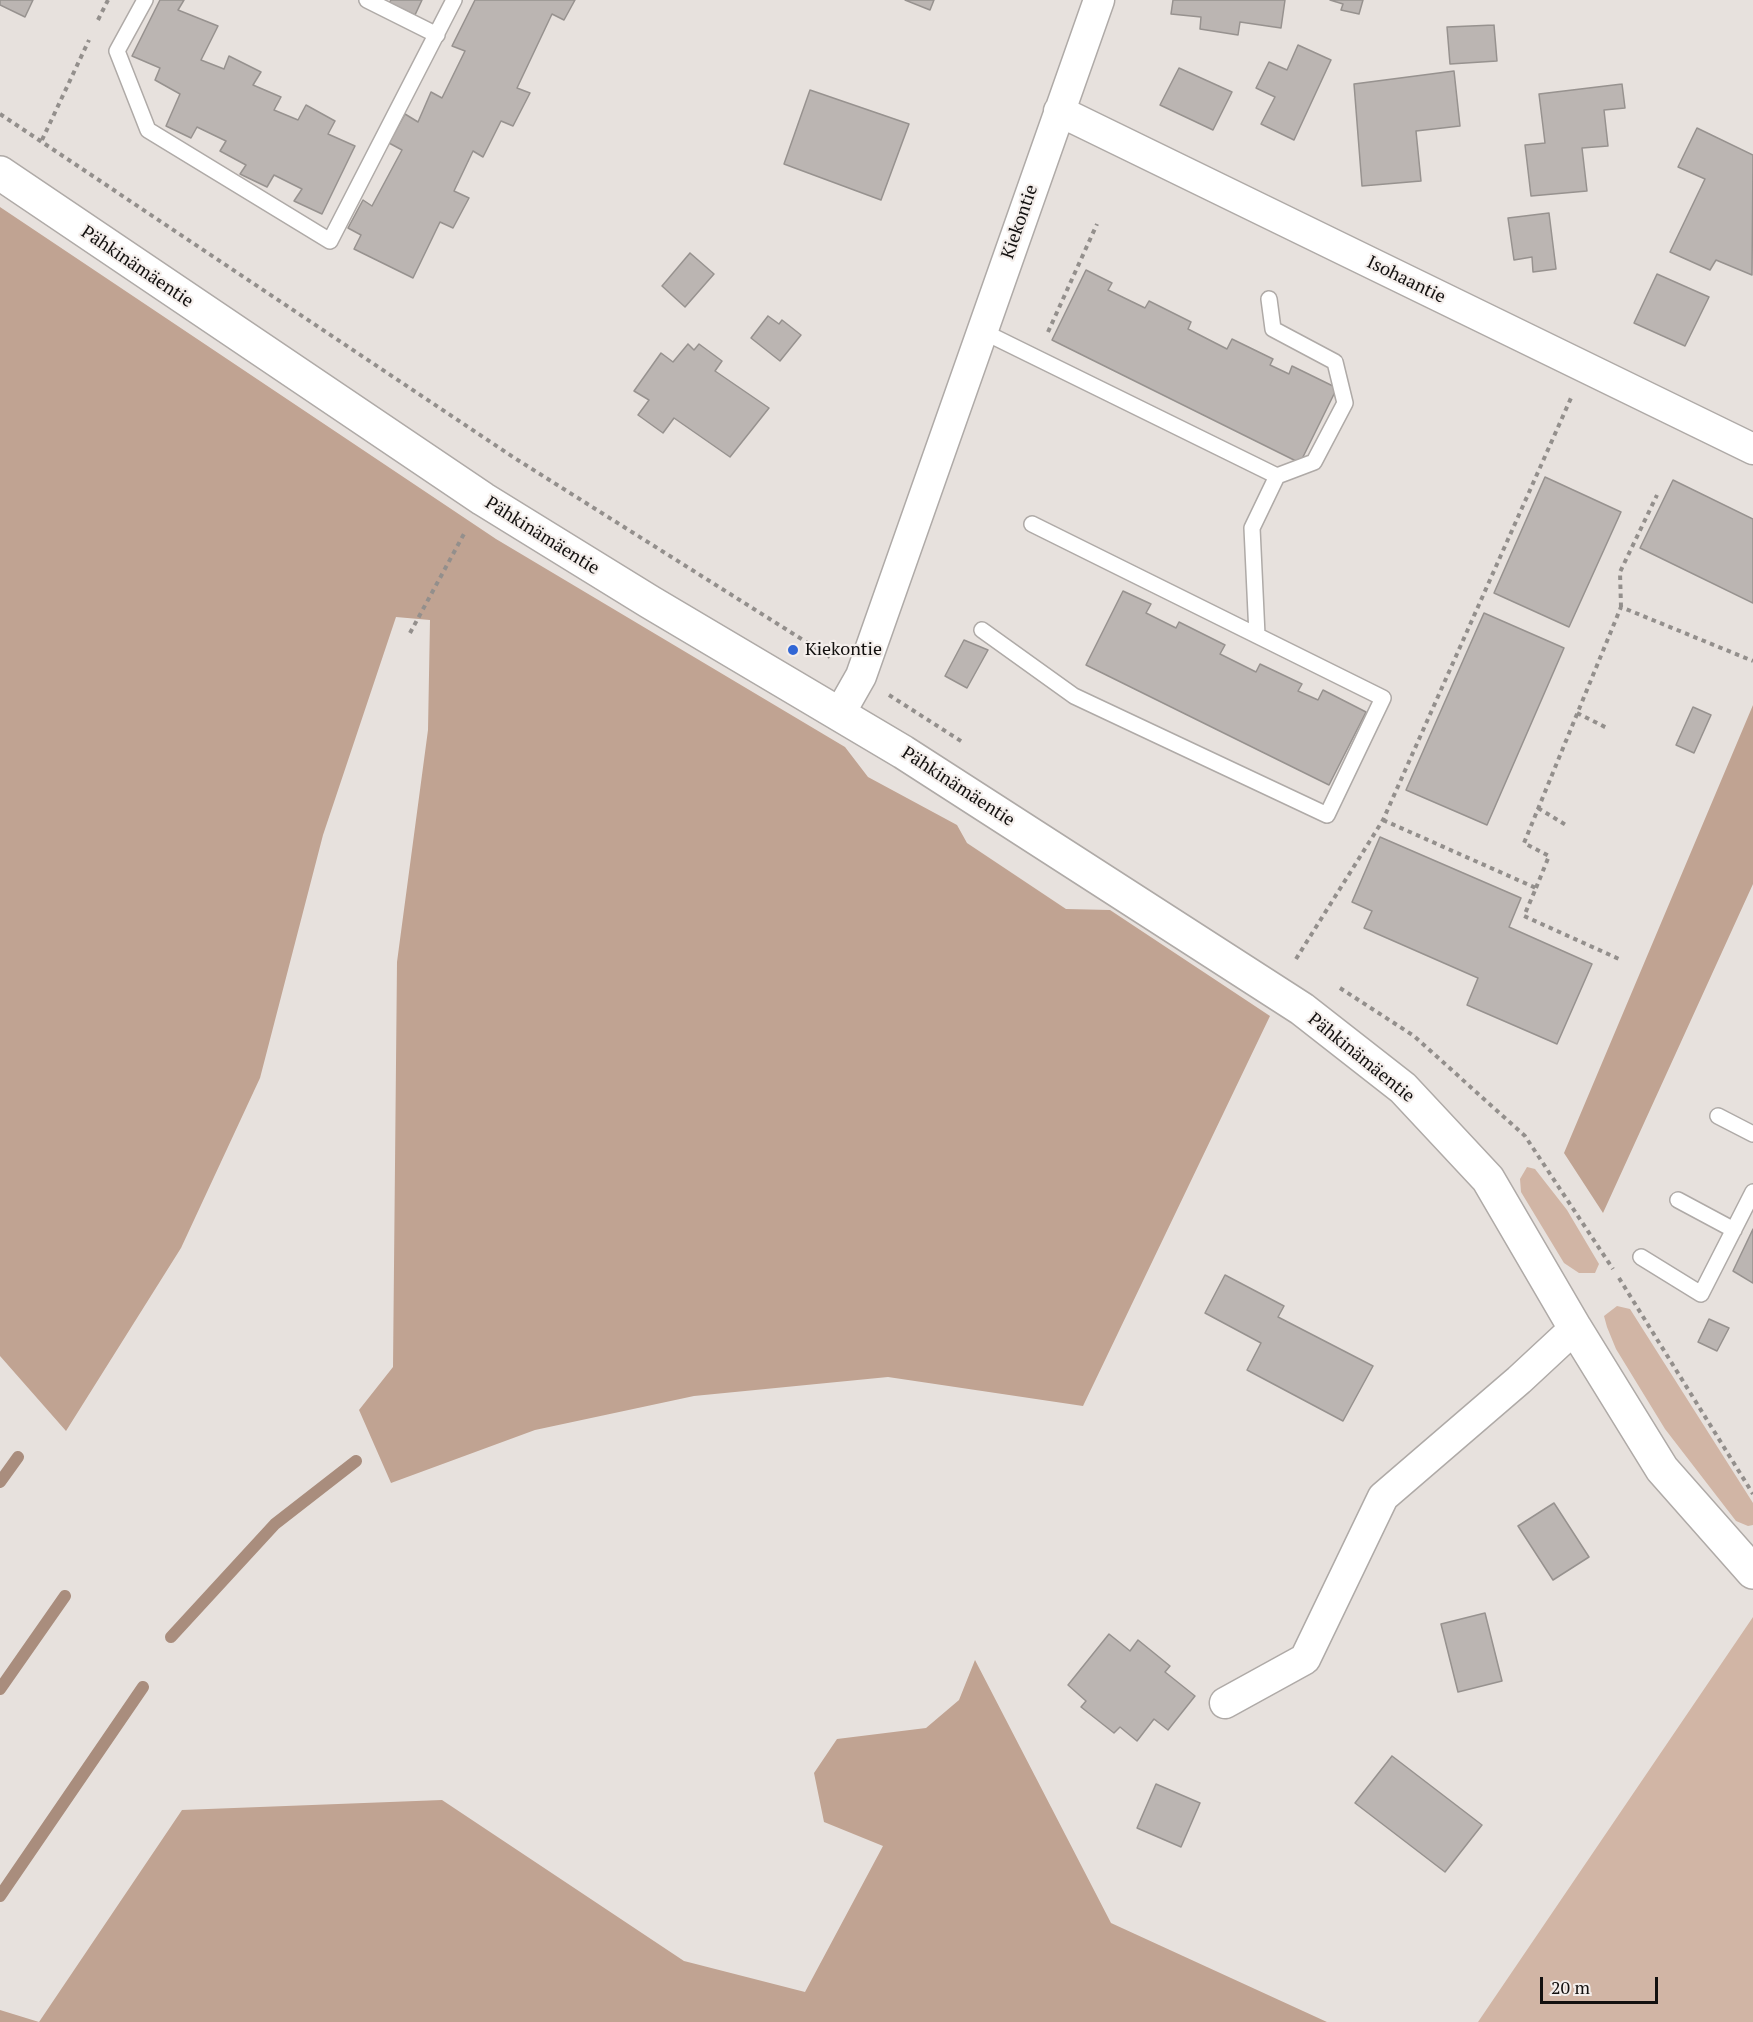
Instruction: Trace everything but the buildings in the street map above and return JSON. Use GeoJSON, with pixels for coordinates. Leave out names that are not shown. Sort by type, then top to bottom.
{"type":"FeatureCollection","features":[{"type":"Feature","properties":{"kind":"street","name":"Kiekontie"},"geometry":{"type":"LineString","coordinates":[[840,713],[861,676],[1099,0]]}},
{"type":"Feature","properties":{"kind":"street","name":"Isohaantie"},"geometry":{"type":"LineString","coordinates":[[1059,111],[1753,449]]}},
{"type":"Feature","properties":{"kind":"street","name":"Pähkinämäentie"},"geometry":{"type":"LineString","coordinates":[[0,173],[483,500],[650,602],[840,713],[1302,1009],[1403,1088],[1488,1179],[1575,1328],[1662,1469],[1753,1572]]}},
{"type":"Feature","properties":{"kind":"street"},"geometry":{"type":"LineString","coordinates":[[1226,1703],[1305,1659],[1383,1497],[1519,1380],[1575,1328]]}},
{"type":"Feature","properties":{"kind":"lane"},"geometry":{"type":"LineString","coordinates":[[144,0],[117,51],[148,130],[330,241],[454,0]]}},
{"type":"Feature","properties":{"kind":"lane"},"geometry":{"type":"LineString","coordinates":[[367,0],[436,34]]}},
{"type":"Feature","properties":{"kind":"lane"},"geometry":{"type":"LineString","coordinates":[[1257,635],[1251,528],[1278,476],[1314,462],[1345,403],[1335,362],[1273,328],[1269,299]]}},
{"type":"Feature","properties":{"kind":"lane"},"geometry":{"type":"LineString","coordinates":[[982,331],[1278,476]]}},
{"type":"Feature","properties":{"kind":"lane"},"geometry":{"type":"LineString","coordinates":[[982,630],[1074,696],[1327,815],[1383,698],[1032,524]]}},
{"type":"Feature","properties":{"kind":"lane"},"geometry":{"type":"LineString","coordinates":[[1718,1116],[1753,1134]]}},
{"type":"Feature","properties":{"kind":"lane"},"geometry":{"type":"LineString","coordinates":[[1641,1257],[1701,1294],[1753,1192]]}},
{"type":"Feature","properties":{"kind":"lane"},"geometry":{"type":"LineString","coordinates":[[1678,1200],[1734,1230]]}},
{"type":"Feature","properties":{"kind":"path"},"geometry":{"type":"LineString","coordinates":[[98,22],[108,0]]}},
{"type":"Feature","properties":{"kind":"path"},"geometry":{"type":"LineString","coordinates":[[42,140],[93,32]]}},
{"type":"Feature","properties":{"kind":"path"},"geometry":{"type":"LineString","coordinates":[[1037,358],[1097,224]]}},
{"type":"Feature","properties":{"kind":"path"},"geometry":{"type":"LineString","coordinates":[[1296,959],[1383,820],[1584,367]]}},
{"type":"Feature","properties":{"kind":"path"},"geometry":{"type":"LineString","coordinates":[[1619,959],[1524,916],[1549,856],[1524,843],[1621,607],[1620,572],[1656,495]]}},
{"type":"Feature","properties":{"kind":"path"},"geometry":{"type":"LineString","coordinates":[[410,633],[483,500]]}},
{"type":"Feature","properties":{"kind":"path"},"geometry":{"type":"LineString","coordinates":[[1621,607],[1753,661]]}},
{"type":"Feature","properties":{"kind":"path"},"geometry":{"type":"LineString","coordinates":[[1577,712],[1609,729]]}},
{"type":"Feature","properties":{"kind":"path"},"geometry":{"type":"LineString","coordinates":[[1538,808],[1566,825]]}},
{"type":"Feature","properties":{"kind":"path"},"geometry":{"type":"LineString","coordinates":[[1383,820],[1536,888]]}},
{"type":"Feature","properties":{"kind":"shaded area"},"geometry":{"type":"Polygon","coordinates":[[[0,207],[496,539],[845,747],[868,777],[957,825],[967,843],[1066,909],[1110,910],[1270,1016],[1083,1406],[888,1377],[694,1396],[535,1430],[391,1483],[359,1410],[393,1367],[397,962],[428,730],[430,620],[396,617],[323,835],[260,1078],[181,1248],[66,1431],[0,1356],[0,207]]]}},
{"type":"Feature","properties":{"kind":"shaded area"},"geometry":{"type":"Polygon","coordinates":[[[1753,705],[1753,884],[1603,1213],[1564,1153],[1753,705]]]}},
{"type":"Feature","properties":{"kind":"shaded area"},"geometry":{"type":"Polygon","coordinates":[[[1527,1167],[1535,1169],[1567,1210],[1599,1264],[1595,1273],[1579,1273],[1564,1263],[1521,1192],[1520,1179],[1527,1167]]]}},
{"type":"Feature","properties":{"kind":"shaded area"},"geometry":{"type":"Polygon","coordinates":[[[1617,1306],[1630,1309],[1753,1503],[1753,1525],[1748,1526],[1736,1521],[1665,1429],[1616,1349],[1607,1327],[1604,1316],[1617,1306]]]}},
{"type":"Feature","properties":{"kind":"shaded area"},"geometry":{"type":"Polygon","coordinates":[[[1753,1617],[1753,2022],[1478,2022],[1753,1617]]]}},
{"type":"Feature","properties":{"kind":"shaded area"},"geometry":{"type":"Polygon","coordinates":[[[975,1660],[1111,1923],[1327,2022],[39,2022],[182,1810],[442,1800],[684,1961],[805,1992],[883,1846],[824,1822],[814,1773],[837,1739],[926,1728],[959,1700],[975,1660]]]}},
{"type":"Feature","properties":{"kind":"shaded area"},"geometry":{"type":"Polygon","coordinates":[[[0,2010],[39,2022],[0,2022],[0,2010]]]}},
{"type":"Feature","properties":{"kind":"waterway"},"geometry":{"type":"LineString","coordinates":[[0,1482],[18,1457]]}},
{"type":"Feature","properties":{"kind":"waterway"},"geometry":{"type":"LineString","coordinates":[[171,1637],[275,1524],[356,1461]]}},
{"type":"Feature","properties":{"kind":"waterway"},"geometry":{"type":"LineString","coordinates":[[0,1689],[65,1596]]}},
{"type":"Feature","properties":{"kind":"waterway"},"geometry":{"type":"LineString","coordinates":[[0,1896],[143,1687]]}},
{"type":"Feature","properties":{"kind":"place","name":"Kiekontie"},"geometry":{"type":"Point","coordinates":[793,650]}}]}
